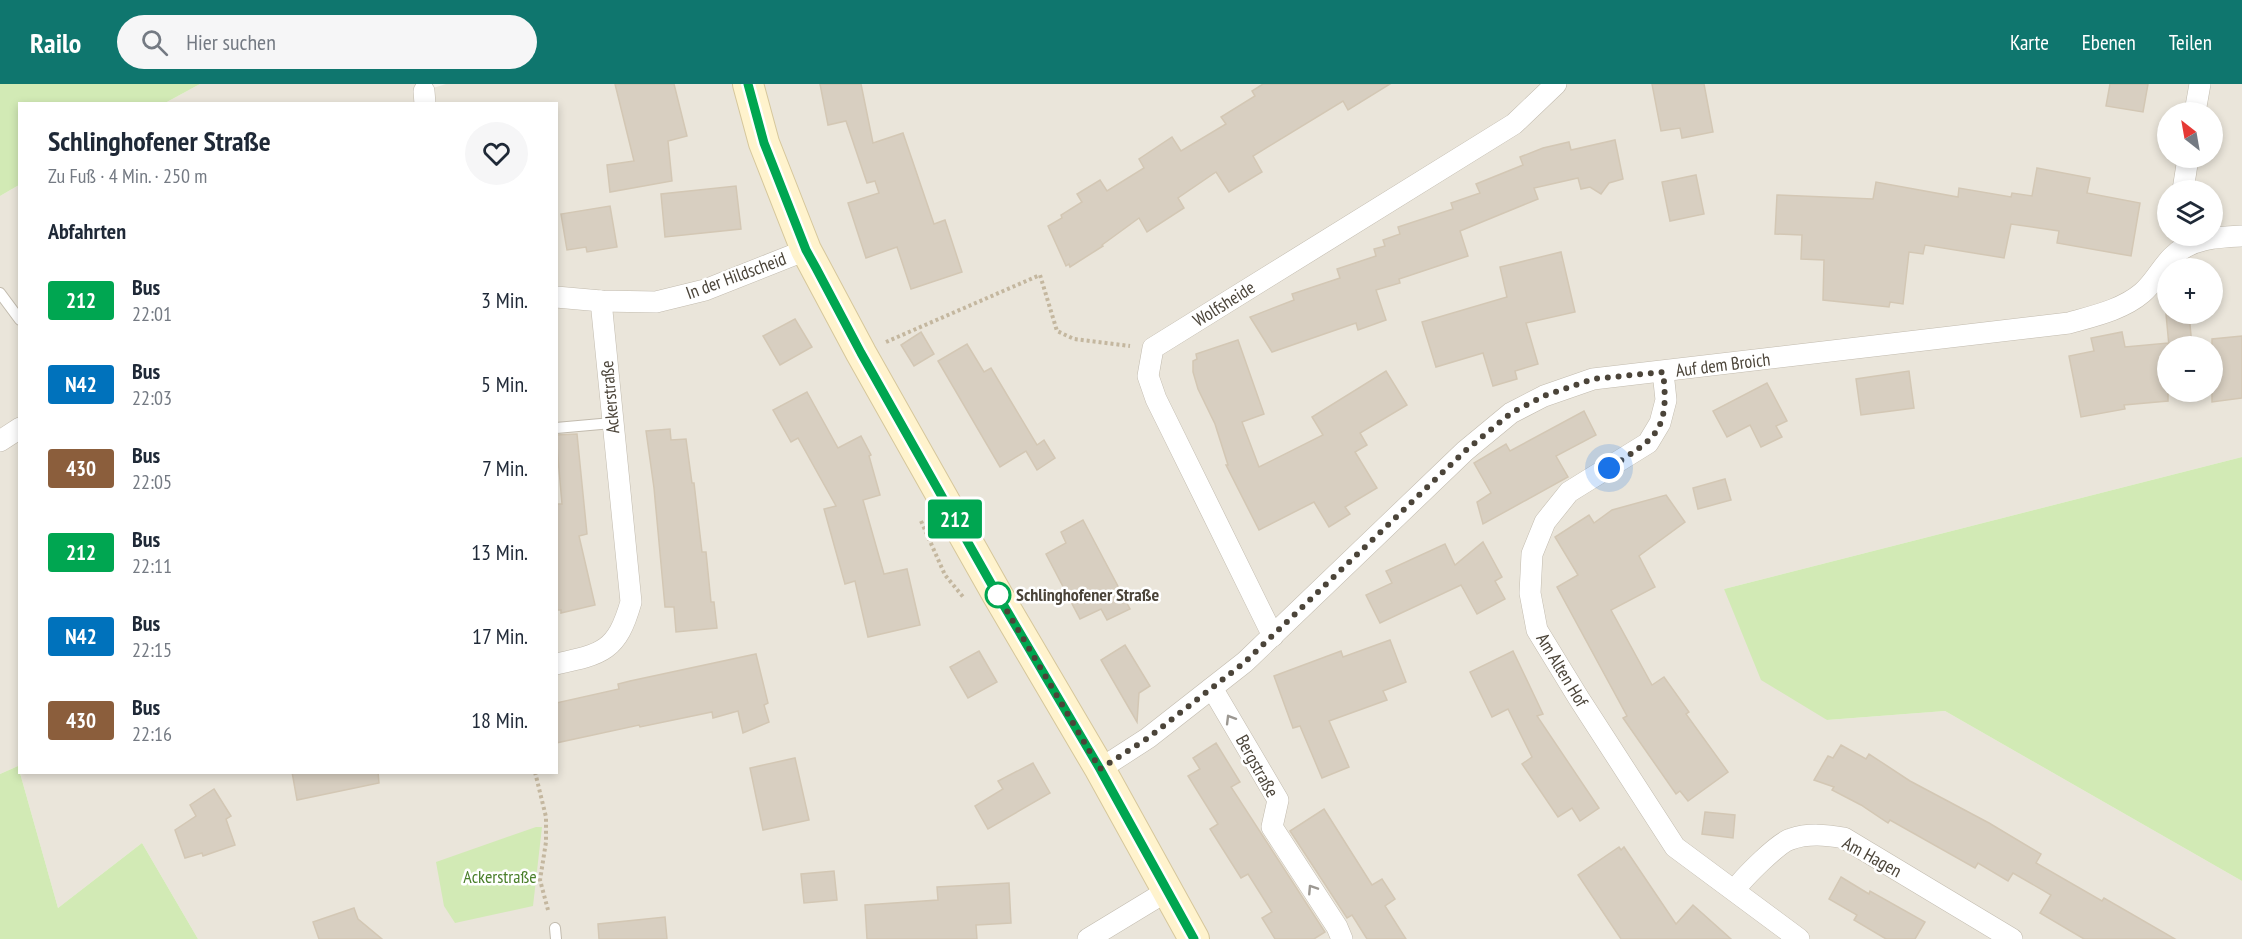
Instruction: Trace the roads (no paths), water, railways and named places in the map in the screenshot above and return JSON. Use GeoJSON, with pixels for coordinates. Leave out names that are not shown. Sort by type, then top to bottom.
{"type":"FeatureCollection","features":[{"type":"Feature","properties":{"kind":"street"},"geometry":{"type":"LineString","coordinates":[[748,84],[764,143],[806,250],[861,353],[997,594],[1100,769],[1194,939]]}},
{"type":"Feature","properties":{"kind":"street","name":"Wolfsheide"},"geometry":{"type":"LineString","coordinates":[[1273,636],[1156,399],[1148,376],[1153,348],[1514,123],[1556,84]]}},
{"type":"Feature","properties":{"kind":"street"},"geometry":{"type":"LineString","coordinates":[[2197,102],[2200,84]]}},
{"type":"Feature","properties":{"kind":"street","name":"Auf dem Broich"},"geometry":{"type":"LineString","coordinates":[[2223,237],[2242,236]]}},
{"type":"Feature","properties":{"kind":"street","name":"Auf dem Broich"},"geometry":{"type":"LineString","coordinates":[[1100,769],[1148,738],[1212,688],[1273,636],[1465,451],[1511,413],[1544,396],[1593,379],[2069,323],[2108,311],[2142,293],[2174,246]]}},
{"type":"Feature","properties":{"kind":"street","name":"In der Hildscheid"},"geometry":{"type":"LineString","coordinates":[[558,297],[656,302],[705,290],[806,250]]}},
{"type":"Feature","properties":{"kind":"street","name":"Ackerstraße"},"geometry":{"type":"LineString","coordinates":[[558,664],[586,658],[609,647],[624,626],[631,602],[601,301]]}},
{"type":"Feature","properties":{"kind":"street","name":"Am Alten Hof"},"geometry":{"type":"LineString","coordinates":[[1663,372],[1666,400],[1660,423],[1648,443],[1569,492],[1545,522],[1532,554],[1530,593],[1538,630],[1549,652],[1675,847],[1799,939]]}},
{"type":"Feature","properties":{"kind":"street"},"geometry":{"type":"LineString","coordinates":[[0,441],[18,429]]}},
{"type":"Feature","properties":{"kind":"street","name":"Bergstraße"},"geometry":{"type":"LineString","coordinates":[[1212,688],[1278,800],[1272,827],[1337,927],[1342,939]]}},
{"type":"Feature","properties":{"kind":"street","name":"Am Hagen"},"geometry":{"type":"LineString","coordinates":[[1735,890],[1743,878],[1788,839],[1817,834],[1844,838],[2012,939]]}},
{"type":"Feature","properties":{"kind":"street"},"geometry":{"type":"LineString","coordinates":[[1088,939],[1167,891]]}},
{"type":"Feature","properties":{"kind":"lane"},"geometry":{"type":"LineString","coordinates":[[0,293],[18,317]]}},
{"type":"Feature","properties":{"kind":"lane"},"geometry":{"type":"LineString","coordinates":[[558,428],[612,423]]}},
{"type":"Feature","properties":{"kind":"place","name":"Schlinghofener Straße"},"geometry":{"type":"Point","coordinates":[998,595]}}]}
